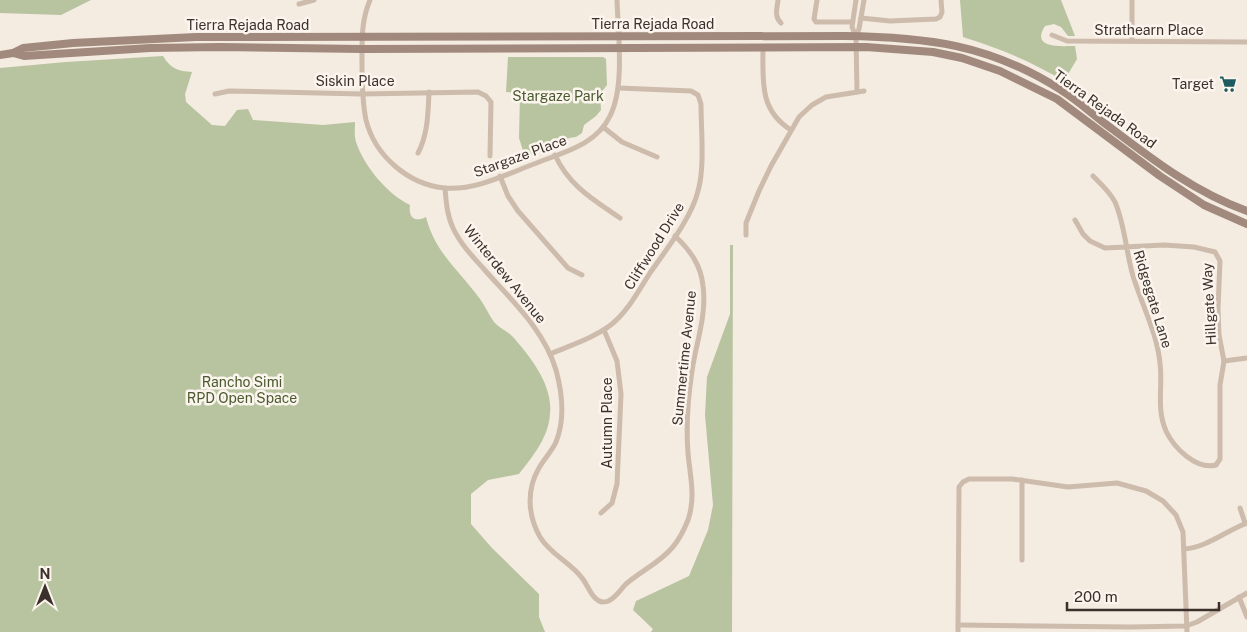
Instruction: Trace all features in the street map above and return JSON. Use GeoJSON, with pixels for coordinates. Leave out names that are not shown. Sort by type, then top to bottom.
{"type":"FeatureCollection","features":[{"type":"Feature","properties":{"kind":"main road","name":"Tierra Rejada Road"},"geometry":{"type":"LineString","coordinates":[[0,55],[14,53],[23,48],[136,39],[196,37],[856,36],[926,40],[965,47],[1000,58],[1029,72],[1062,90],[1184,180],[1208,195],[1247,211]]}},
{"type":"Feature","properties":{"kind":"main road","name":"Tierra Rejada Road"},"geometry":{"type":"LineString","coordinates":[[14,53],[24,56],[150,48],[763,47],[893,48],[933,52],[962,58],[1000,71],[1057,99],[1160,176],[1204,205],[1247,224]]}},
{"type":"Feature","properties":{"kind":"street"},"geometry":{"type":"LineString","coordinates":[[299,4],[314,0]]}},
{"type":"Feature","properties":{"kind":"street","name":"Stargaze Place"},"geometry":{"type":"LineString","coordinates":[[370,0],[364,14],[362,94],[371,135],[386,158],[401,171],[419,181],[445,188],[474,185],[555,156],[578,146],[602,128],[614,109],[619,88],[617,0]]}},
{"type":"Feature","properties":{"kind":"street"},"geometry":{"type":"LineString","coordinates":[[778,0],[776,13],[781,23]]}},
{"type":"Feature","properties":{"kind":"street"},"geometry":{"type":"LineString","coordinates":[[817,0],[814,19],[816,22],[852,22]]}},
{"type":"Feature","properties":{"kind":"street"},"geometry":{"type":"LineString","coordinates":[[856,0],[852,22],[852,29],[856,36]]}},
{"type":"Feature","properties":{"kind":"street"},"geometry":{"type":"LineString","coordinates":[[856,92],[856,36],[864,0]]}},
{"type":"Feature","properties":{"kind":"street"},"geometry":{"type":"LineString","coordinates":[[861,18],[898,21],[936,19],[940,17],[942,12],[942,0]]}},
{"type":"Feature","properties":{"kind":"street"},"geometry":{"type":"LineString","coordinates":[[1132,0],[1132,41]]}},
{"type":"Feature","properties":{"kind":"street","name":"Strathearn Place"},"geometry":{"type":"LineString","coordinates":[[1052,35],[1067,41],[1247,42]]}},
{"type":"Feature","properties":{"kind":"street"},"geometry":{"type":"LineString","coordinates":[[763,47],[763,87],[766,99],[778,120],[792,130]]}},
{"type":"Feature","properties":{"kind":"street","name":"Cliffwood Drive"},"geometry":{"type":"LineString","coordinates":[[550,354],[604,330],[626,310],[675,236],[691,209],[698,191],[701,169],[700,98],[695,92],[619,88]]}},
{"type":"Feature","properties":{"kind":"street","name":"Siskin Place"},"geometry":{"type":"LineString","coordinates":[[215,94],[229,91],[362,94],[478,92],[486,96],[490,102],[490,156]]}},
{"type":"Feature","properties":{"kind":"street"},"geometry":{"type":"LineString","coordinates":[[746,235],[746,223],[759,192],[792,130],[805,110],[819,100],[835,95],[864,91]]}},
{"type":"Feature","properties":{"kind":"street"},"geometry":{"type":"LineString","coordinates":[[418,153],[426,133],[429,92]]}},
{"type":"Feature","properties":{"kind":"street"},"geometry":{"type":"LineString","coordinates":[[602,128],[622,142],[657,157]]}},
{"type":"Feature","properties":{"kind":"street"},"geometry":{"type":"LineString","coordinates":[[555,156],[575,186],[620,218]]}},
{"type":"Feature","properties":{"kind":"street"},"geometry":{"type":"LineString","coordinates":[[500,176],[508,196],[518,210],[568,268],[582,275]]}},
{"type":"Feature","properties":{"kind":"street","name":"Ridgegate Lane"},"geometry":{"type":"LineString","coordinates":[[1093,176],[1105,187],[1114,200],[1119,214],[1134,278],[1147,312],[1159,354],[1161,375],[1160,410],[1166,431],[1175,446],[1188,458],[1204,465],[1212,466],[1217,464],[1220,459],[1220,385],[1224,361]]}},
{"type":"Feature","properties":{"kind":"street","name":"Winterdew Avenue"},"geometry":{"type":"LineString","coordinates":[[445,188],[449,216],[458,238],[532,322],[550,354],[560,387],[561,423],[555,444],[531,484],[530,503],[535,526],[543,542],[556,556],[580,575],[585,582]]}},
{"type":"Feature","properties":{"kind":"street","name":"Hillgate Way"},"geometry":{"type":"LineString","coordinates":[[1075,220],[1083,234],[1097,246],[1105,248],[1182,246],[1212,250],[1218,255],[1220,261],[1219,335],[1224,361]]}},
{"type":"Feature","properties":{"kind":"street","name":"Summertime Avenue"},"geometry":{"type":"LineString","coordinates":[[585,582],[592,595],[598,601],[608,602],[613,599],[627,583],[670,550],[678,540],[688,520],[693,492],[688,443],[690,385],[703,316],[704,288],[695,259],[686,246],[675,236]]}},
{"type":"Feature","properties":{"kind":"street","name":"Autumn Place"},"geometry":{"type":"LineString","coordinates":[[601,513],[612,503],[617,484],[620,394],[617,361],[604,330]]}},
{"type":"Feature","properties":{"kind":"street"},"geometry":{"type":"LineString","coordinates":[[1224,361],[1247,358]]}},
{"type":"Feature","properties":{"kind":"street"},"geometry":{"type":"LineString","coordinates":[[958,632],[958,492],[959,487],[969,479],[1022,480],[1068,486],[1117,484],[1146,491],[1163,501],[1176,515],[1183,532],[1187,629]]}},
{"type":"Feature","properties":{"kind":"street"},"geometry":{"type":"LineString","coordinates":[[1022,480],[1022,560]]}},
{"type":"Feature","properties":{"kind":"street"},"geometry":{"type":"LineString","coordinates":[[1184,549],[1205,545],[1229,530],[1246,523],[1240,508]]}},
{"type":"Feature","properties":{"kind":"street"},"geometry":{"type":"LineString","coordinates":[[958,624],[1070,629],[1187,629],[1247,593]]}},
{"type":"Feature","properties":{"kind":"street"},"geometry":{"type":"LineString","coordinates":[[1239,597],[1247,617]]}},
{"type":"Feature","properties":{"kind":"green space"},"geometry":{"type":"Polygon","coordinates":[[[0,0],[91,0],[61,15],[0,13],[0,0]]]}},
{"type":"Feature","properties":{"kind":"green space"},"geometry":{"type":"Polygon","coordinates":[[[960,0],[1061,0],[1075,36],[1068,36],[1061,27],[1054,24],[1045,26],[1041,33],[1044,42],[1050,45],[1075,46],[1077,59],[1064,81],[1015,56],[963,37],[960,0]]]}},
{"type":"Feature","properties":{"kind":"green space","name":"Rancho Simi RPD Open Space"},"geometry":{"type":"Polygon","coordinates":[[[163,56],[175,68],[192,72],[185,94],[186,102],[212,125],[225,126],[237,110],[248,109],[253,120],[323,125],[355,122],[356,142],[371,170],[385,187],[410,205],[410,213],[413,218],[422,219],[426,217],[435,241],[448,261],[480,299],[494,322],[512,336],[533,362],[548,392],[550,413],[547,430],[539,446],[519,474],[488,480],[471,494],[471,524],[492,548],[539,594],[539,617],[545,632],[0,632],[0,68],[163,56]]]}},
{"type":"Feature","properties":{"kind":"green space","name":"Stargaze Park"},"geometry":{"type":"Polygon","coordinates":[[[508,57],[603,57],[606,59],[607,85],[600,94],[601,110],[584,125],[582,133],[576,137],[569,138],[561,144],[525,157],[519,138],[520,93],[506,92],[508,57]]]}},
{"type":"Feature","properties":{"kind":"green space"},"geometry":{"type":"Polygon","coordinates":[[[730,245],[733,245],[732,632],[651,632],[653,629],[633,610],[636,601],[689,576],[708,530],[713,505],[705,415],[707,377],[730,314],[730,245]]]}},
{"type":"Feature","properties":{"kind":"place","name":"Target"},"geometry":{"type":"Point","coordinates":[1228,84]}}]}
